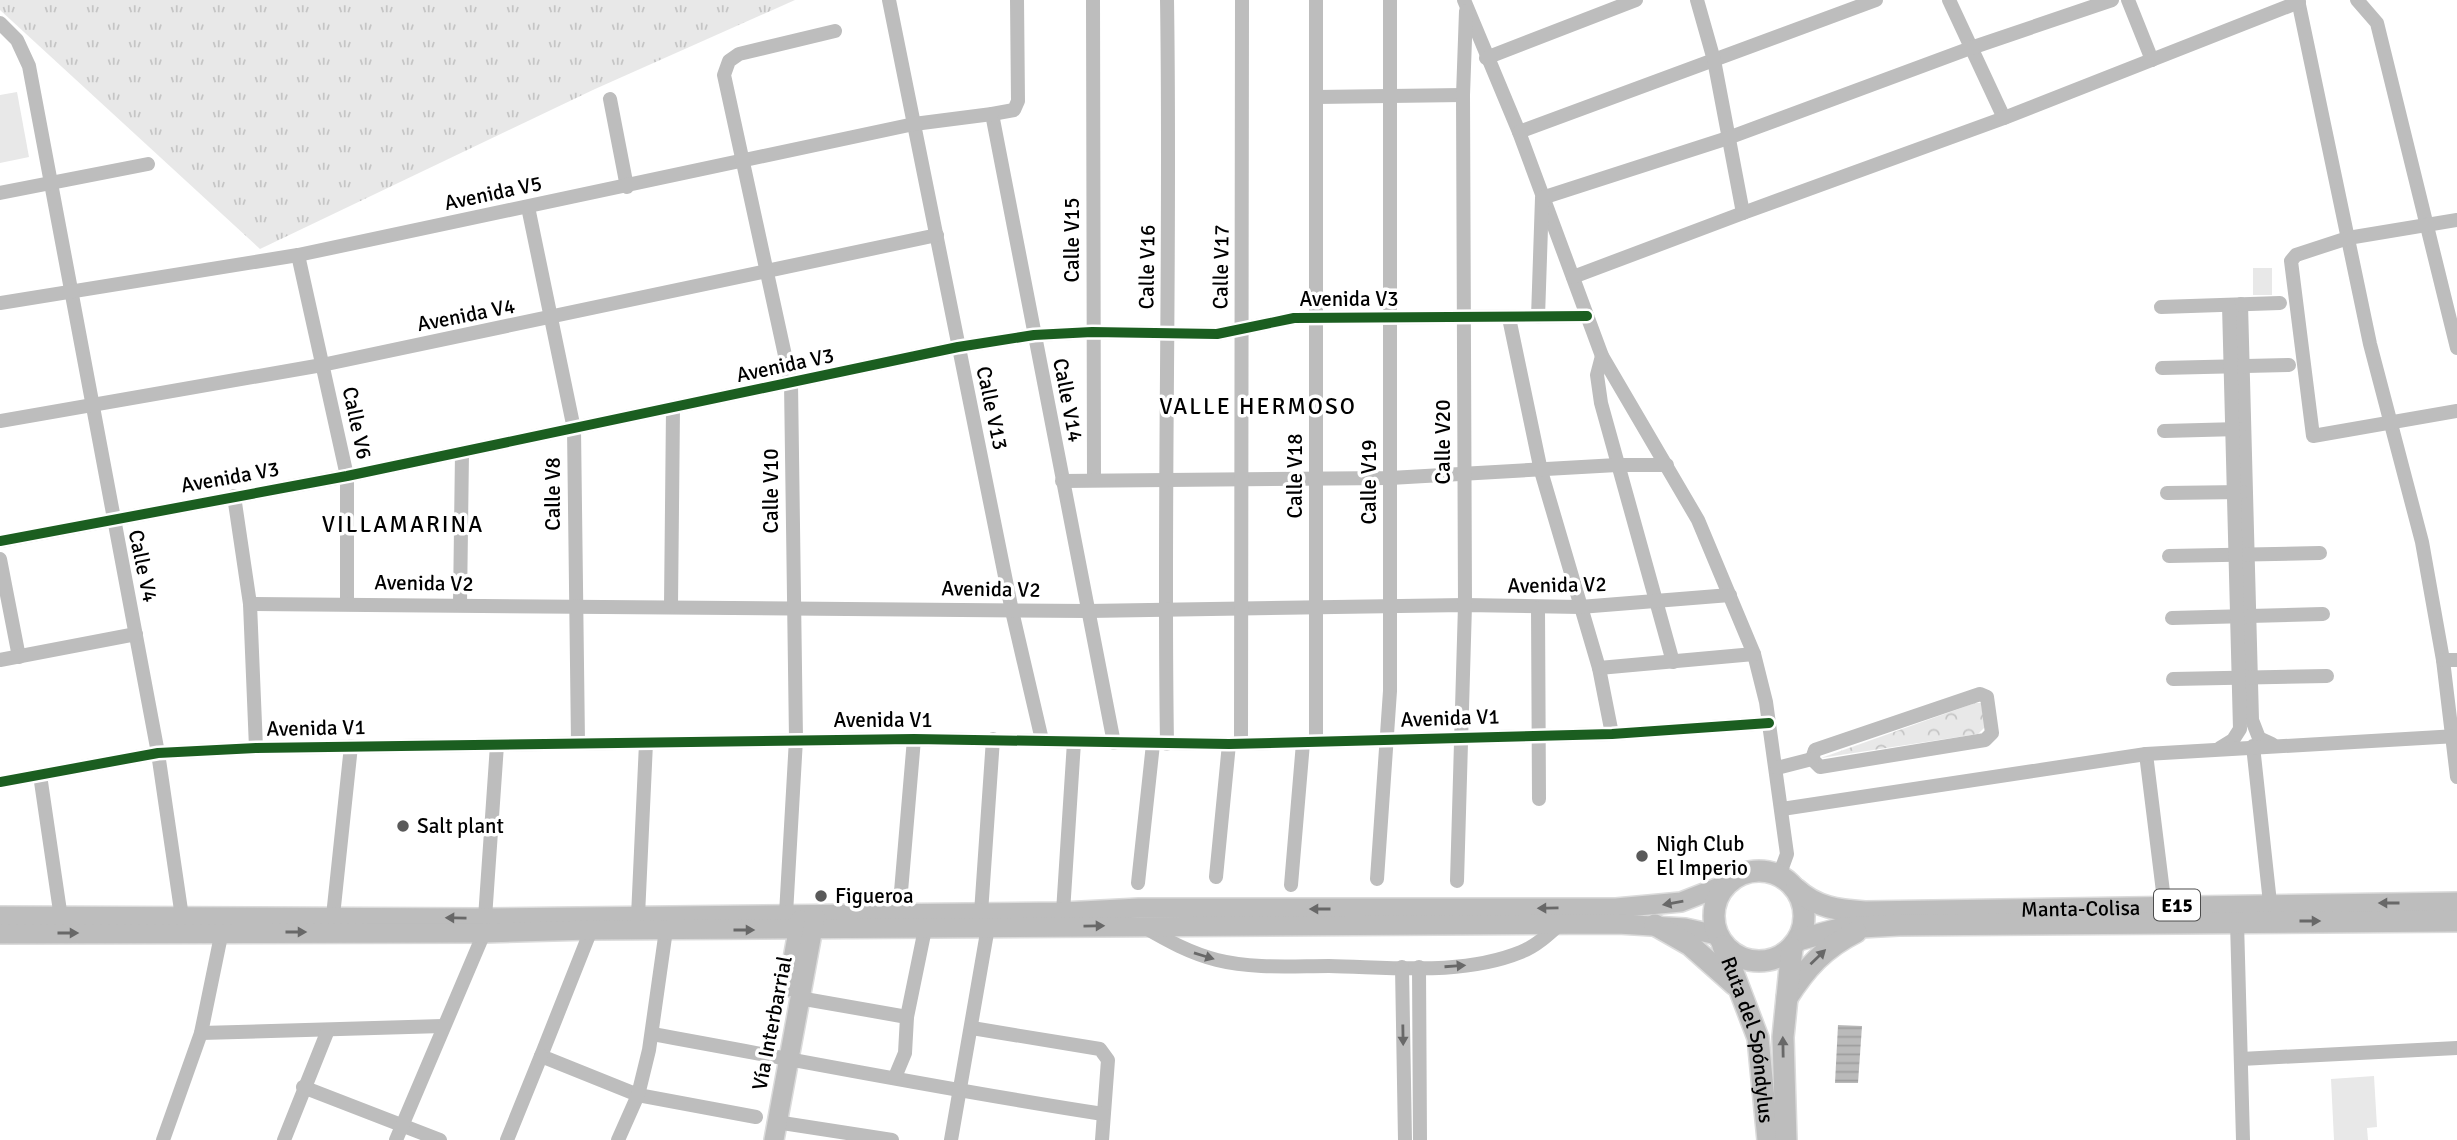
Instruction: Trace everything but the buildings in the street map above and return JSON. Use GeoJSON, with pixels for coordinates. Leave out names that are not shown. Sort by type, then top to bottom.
{"type":"FeatureCollection","features":[{"type":"Feature","properties":{"kind":"highway","name":"E15"},"geometry":{"type":"LineString","coordinates":[[1727,884],[1746,873],[1769,872],[1788,882]]}},
{"type":"Feature","properties":{"kind":"highway","name":"Manta-Colisa"},"geometry":{"type":"LineString","coordinates":[[1788,882],[1819,905],[1836,910],[1865,912],[2166,914],[2237,922],[2271,912],[2457,921]]}},
{"type":"Feature","properties":{"kind":"highway"},"geometry":{"type":"LineString","coordinates":[[1788,882],[1805,914],[1795,944]]}},
{"type":"Feature","properties":{"kind":"highway"},"geometry":{"type":"LineString","coordinates":[[1719,938],[1714,908],[1727,884]]}},
{"type":"Feature","properties":{"kind":"highway","name":"Manta-Colisa"},"geometry":{"type":"LineString","coordinates":[[1795,944],[1825,932],[1866,927],[2457,903]]}},
{"type":"Feature","properties":{"kind":"highway"},"geometry":{"type":"LineString","coordinates":[[1655,925],[1698,951],[1743,994]]}},
{"type":"Feature","properties":{"kind":"highway"},"geometry":{"type":"LineString","coordinates":[[1785,1003],[1815,960],[1836,942],[1866,927]]}},
{"type":"Feature","properties":{"kind":"highway","name":"E15"},"geometry":{"type":"LineString","coordinates":[[1719,938],[1730,952],[1755,962],[1768,961],[1795,944]]}},
{"type":"Feature","properties":{"kind":"highway","name":"Ruta del Spóndylus"},"geometry":{"type":"LineString","coordinates":[[1719,938],[1758,1038],[1768,1140]]}},
{"type":"Feature","properties":{"kind":"highway","name":"Ruta del Spóndylus"},"geometry":{"type":"LineString","coordinates":[[1786,1140],[1783,1037],[1785,1003],[1795,944]]}},
{"type":"Feature","properties":{"kind":"main road"},"geometry":{"type":"LineString","coordinates":[[0,916],[182,917],[223,924],[484,926],[638,916],[802,921],[925,929],[1063,912],[1139,908],[1635,908],[1692,899],[1727,884]]}},
{"type":"Feature","properties":{"kind":"main road"},"geometry":{"type":"LineString","coordinates":[[0,934],[332,916],[484,926],[666,930],[899,915],[1143,926],[1655,925],[1719,938]]}},
{"type":"Feature","properties":{"kind":"main road","name":"Vía Interbarrial"},"geometry":{"type":"LineString","coordinates":[[763,1140],[799,998],[802,921]]}},
{"type":"Feature","properties":{"kind":"main road","name":"Vía Interbarrial"},"geometry":{"type":"LineString","coordinates":[[775,1131],[782,1059],[802,921]]}},
{"type":"Feature","properties":{"kind":"street","name":"Calle V13"},"geometry":{"type":"LineString","coordinates":[[889,0],[1012,611],[1042,740]]}},
{"type":"Feature","properties":{"kind":"street"},"geometry":{"type":"LineString","coordinates":[[992,114],[1009,112],[1018,101],[1017,0]]}},
{"type":"Feature","properties":{"kind":"street","name":"Calle V15"},"geometry":{"type":"LineString","coordinates":[[1093,0],[1094,480]]}},
{"type":"Feature","properties":{"kind":"street","name":"Calle V16"},"geometry":{"type":"LineString","coordinates":[[1138,883],[1160,744],[1165,611],[1167,0]]}},
{"type":"Feature","properties":{"kind":"street","name":"Calle V17"},"geometry":{"type":"LineString","coordinates":[[1216,877],[1235,744],[1240,610],[1242,0]]}},
{"type":"Feature","properties":{"kind":"street","name":"Calle V18"},"geometry":{"type":"LineString","coordinates":[[1292,886],[1309,742],[1316,608],[1316,0]]}},
{"type":"Feature","properties":{"kind":"street","name":"Calle V19"},"geometry":{"type":"LineString","coordinates":[[1377,879],[1387,740],[1390,606],[1390,0]]}},
{"type":"Feature","properties":{"kind":"street"},"geometry":{"type":"LineString","coordinates":[[1486,58],[1636,0]]}},
{"type":"Feature","properties":{"kind":"street"},"geometry":{"type":"LineString","coordinates":[[1697,0],[1714,60],[1743,213]]}},
{"type":"Feature","properties":{"kind":"street"},"geometry":{"type":"LineString","coordinates":[[1519,132],[1876,0]]}},
{"type":"Feature","properties":{"kind":"street"},"geometry":{"type":"LineString","coordinates":[[1949,0],[2004,118]]}},
{"type":"Feature","properties":{"kind":"street"},"geometry":{"type":"LineString","coordinates":[[1542,198],[1727,138],[1970,48],[2112,0]]}},
{"type":"Feature","properties":{"kind":"street"},"geometry":{"type":"LineString","coordinates":[[2128,0],[2152,60]]}},
{"type":"Feature","properties":{"kind":"street"},"geometry":{"type":"LineString","coordinates":[[2357,0],[2377,23],[2457,348]]}},
{"type":"Feature","properties":{"kind":"street"},"geometry":{"type":"LineString","coordinates":[[1573,277],[2004,118],[2298,1],[2390,423],[2450,660],[2457,777]]}},
{"type":"Feature","properties":{"kind":"street"},"geometry":{"type":"LineString","coordinates":[[1465,2],[1519,132],[1602,356],[1698,520],[1754,654],[1777,768],[1788,882]]}},
{"type":"Feature","properties":{"kind":"street","name":"Calle V20"},"geometry":{"type":"LineString","coordinates":[[1457,881],[1465,605],[1465,2]]}},
{"type":"Feature","properties":{"kind":"street","name":"Calle V4"},"geometry":{"type":"LineString","coordinates":[[0,23],[25,53],[158,753],[182,917]]}},
{"type":"Feature","properties":{"kind":"street","name":"Calle V10"},"geometry":{"type":"LineString","coordinates":[[802,921],[792,606],[791,383],[724,75],[729,61],[739,54],[835,32]]}},
{"type":"Feature","properties":{"kind":"street"},"geometry":{"type":"LineString","coordinates":[[1317,97],[1463,94]]}},
{"type":"Feature","properties":{"kind":"street"},"geometry":{"type":"LineString","coordinates":[[610,99],[627,187]]}},
{"type":"Feature","properties":{"kind":"street","name":"Avenida V5"},"geometry":{"type":"LineString","coordinates":[[0,303],[298,255],[914,124],[992,114]]}},
{"type":"Feature","properties":{"kind":"street","name":"Calle V14"},"geometry":{"type":"LineString","coordinates":[[992,114],[1114,743]]}},
{"type":"Feature","properties":{"kind":"street"},"geometry":{"type":"LineString","coordinates":[[0,192],[148,164]]}},
{"type":"Feature","properties":{"kind":"street"},"geometry":{"type":"LineString","coordinates":[[1538,317],[1542,198]]}},
{"type":"Feature","properties":{"kind":"street","name":"Calle V8"},"geometry":{"type":"LineString","coordinates":[[528,207],[574,429],[578,742]]}},
{"type":"Feature","properties":{"kind":"street"},"geometry":{"type":"LineString","coordinates":[[2457,220],[2348,238],[2296,255],[2291,261],[2313,436],[2457,411]]}},
{"type":"Feature","properties":{"kind":"street","name":"Avenida V4"},"geometry":{"type":"LineString","coordinates":[[0,421],[322,365],[550,319],[937,235]]}},
{"type":"Feature","properties":{"kind":"street","name":"Calle V6"},"geometry":{"type":"LineString","coordinates":[[298,255],[347,476],[347,604]]}},
{"type":"Feature","properties":{"kind":"street"},"geometry":{"type":"LineString","coordinates":[[2161,307],[2280,303]]}},
{"type":"Feature","properties":{"kind":"street"},"geometry":{"type":"LineString","coordinates":[[2219,748],[2239,734],[2246,718],[2235,304]]}},
{"type":"Feature","properties":{"kind":"street","name":"Avenida V3"},"geometry":{"type":"LineString","coordinates":[[0,541],[347,476],[958,347],[1034,335],[1092,332],[1207,334],[1274,320],[1316,317],[1587,316]]}},
{"type":"Feature","properties":{"kind":"street"},"geometry":{"type":"LineString","coordinates":[[1509,318],[1541,471],[1599,668],[1612,734]]}},
{"type":"Feature","properties":{"kind":"street"},"geometry":{"type":"LineString","coordinates":[[1602,356],[1597,375],[1617,465],[1673,662]]}},
{"type":"Feature","properties":{"kind":"street"},"geometry":{"type":"LineString","coordinates":[[2162,368],[2290,365]]}},
{"type":"Feature","properties":{"kind":"street"},"geometry":{"type":"LineString","coordinates":[[671,606],[673,408]]}},
{"type":"Feature","properties":{"kind":"street"},"geometry":{"type":"LineString","coordinates":[[2164,431],[2238,429]]}},
{"type":"Feature","properties":{"kind":"street"},"geometry":{"type":"LineString","coordinates":[[460,604],[462,453]]}},
{"type":"Feature","properties":{"kind":"street"},"geometry":{"type":"LineString","coordinates":[[1062,481],[1391,478],[1464,476],[1617,465],[1667,465]]}},
{"type":"Feature","properties":{"kind":"street"},"geometry":{"type":"LineString","coordinates":[[2167,494],[2240,492]]}},
{"type":"Feature","properties":{"kind":"street"},"geometry":{"type":"LineString","coordinates":[[234,496],[250,604],[256,748]]}},
{"type":"Feature","properties":{"kind":"street"},"geometry":{"type":"LineString","coordinates":[[2169,556],[2320,553]]}},
{"type":"Feature","properties":{"kind":"street"},"geometry":{"type":"LineString","coordinates":[[0,559],[19,657]]}},
{"type":"Feature","properties":{"kind":"street","name":"Avenida V2"},"geometry":{"type":"LineString","coordinates":[[250,604],[792,606],[1165,611],[1465,605],[1580,607],[1657,603],[1730,595]]}},
{"type":"Feature","properties":{"kind":"street"},"geometry":{"type":"LineString","coordinates":[[1538,608],[1539,799]]}},
{"type":"Feature","properties":{"kind":"street"},"geometry":{"type":"LineString","coordinates":[[2172,618],[2323,614]]}},
{"type":"Feature","properties":{"kind":"street"},"geometry":{"type":"LineString","coordinates":[[0,660],[136,634]]}},
{"type":"Feature","properties":{"kind":"street"},"geometry":{"type":"LineString","coordinates":[[1599,668],[1754,654]]}},
{"type":"Feature","properties":{"kind":"street"},"geometry":{"type":"LineString","coordinates":[[2172,679],[2327,676]]}},
{"type":"Feature","properties":{"kind":"street"},"geometry":{"type":"LineString","coordinates":[[1983,694],[1990,700],[1992,733],[1983,740],[1820,767],[1812,759],[1815,750],[1976,695],[1983,694]]}},
{"type":"Feature","properties":{"kind":"street"},"geometry":{"type":"LineString","coordinates":[[2246,718],[2259,738],[2276,745]]}},
{"type":"Feature","properties":{"kind":"street","name":"Avenida V1"},"geometry":{"type":"LineString","coordinates":[[0,782],[158,753],[256,748],[796,739],[1235,744],[1612,734],[1769,723]]}},
{"type":"Feature","properties":{"kind":"street"},"geometry":{"type":"LineString","coordinates":[[1782,809],[2146,754],[2455,736]]}},
{"type":"Feature","properties":{"kind":"street"},"geometry":{"type":"LineString","coordinates":[[899,915],[914,739]]}},
{"type":"Feature","properties":{"kind":"street"},"geometry":{"type":"LineString","coordinates":[[951,1140],[972,1028],[984,920],[993,740]]}},
{"type":"Feature","properties":{"kind":"street"},"geometry":{"type":"LineString","coordinates":[[1063,912],[1074,741]]}},
{"type":"Feature","properties":{"kind":"street"},"geometry":{"type":"LineString","coordinates":[[638,916],[646,743]]}},
{"type":"Feature","properties":{"kind":"street"},"geometry":{"type":"LineString","coordinates":[[396,1140],[484,926],[497,745]]}},
{"type":"Feature","properties":{"kind":"street"},"geometry":{"type":"LineString","coordinates":[[332,916],[351,746]]}},
{"type":"Feature","properties":{"kind":"street"},"geometry":{"type":"LineString","coordinates":[[2253,746],[2271,912]]}},
{"type":"Feature","properties":{"kind":"street"},"geometry":{"type":"LineString","coordinates":[[2146,754],[2166,914]]}},
{"type":"Feature","properties":{"kind":"street"},"geometry":{"type":"LineString","coordinates":[[1777,768],[1812,759]]}},
{"type":"Feature","properties":{"kind":"street"},"geometry":{"type":"LineString","coordinates":[[40,775],[61,918]]}},
{"type":"Feature","properties":{"kind":"street"},"geometry":{"type":"LineString","coordinates":[[2237,922],[2243,1140]]}},
{"type":"Feature","properties":{"kind":"street"},"geometry":{"type":"LineString","coordinates":[[163,1140],[201,1033],[223,924]]}},
{"type":"Feature","properties":{"kind":"street"},"geometry":{"type":"LineString","coordinates":[[1143,926],[1182,949],[1219,961],[1256,966],[1419,967],[1499,959],[1522,952],[1545,939],[1560,924]]}},
{"type":"Feature","properties":{"kind":"street"},"geometry":{"type":"LineString","coordinates":[[895,1077],[905,1053],[907,1017],[925,929]]}},
{"type":"Feature","properties":{"kind":"street"},"geometry":{"type":"LineString","coordinates":[[507,1140],[591,930]]}},
{"type":"Feature","properties":{"kind":"street"},"geometry":{"type":"LineString","coordinates":[[618,1140],[638,1095],[652,1034],[666,930]]}},
{"type":"Feature","properties":{"kind":"street"},"geometry":{"type":"LineString","coordinates":[[1402,967],[1405,1140]]}},
{"type":"Feature","properties":{"kind":"street"},"geometry":{"type":"LineString","coordinates":[[1419,967],[1420,1140]]}},
{"type":"Feature","properties":{"kind":"street"},"geometry":{"type":"LineString","coordinates":[[799,998],[907,1017]]}},
{"type":"Feature","properties":{"kind":"street"},"geometry":{"type":"LineString","coordinates":[[201,1033],[443,1026]]}},
{"type":"Feature","properties":{"kind":"street"},"geometry":{"type":"LineString","coordinates":[[972,1028],[1100,1049],[1108,1060],[1102,1140]]}},
{"type":"Feature","properties":{"kind":"street"},"geometry":{"type":"LineString","coordinates":[[284,1140],[328,1030]]}},
{"type":"Feature","properties":{"kind":"street"},"geometry":{"type":"LineString","coordinates":[[652,1034],[895,1077],[960,1092],[1103,1114]]}},
{"type":"Feature","properties":{"kind":"street"},"geometry":{"type":"LineString","coordinates":[[2241,1059],[2457,1048]]}},
{"type":"Feature","properties":{"kind":"street"},"geometry":{"type":"LineString","coordinates":[[541,1056],[638,1095],[755,1117]]}},
{"type":"Feature","properties":{"kind":"street"},"geometry":{"type":"LineString","coordinates":[[303,1087],[440,1140]]}},
{"type":"Feature","properties":{"kind":"street"},"geometry":{"type":"LineString","coordinates":[[775,1131],[891,1140]]}},
{"type":"Feature","properties":{"kind":"green space"},"geometry":{"type":"Polygon","coordinates":[[[0,0],[795,0],[595,89],[260,249],[0,10],[0,0]]]}},
{"type":"Feature","properties":{"kind":"green space"},"geometry":{"type":"Polygon","coordinates":[[[17,92],[29,157],[0,163],[0,95],[17,92]]]}},
{"type":"Feature","properties":{"kind":"green space"},"geometry":{"type":"Polygon","coordinates":[[[2253,268],[2272,268],[2272,295],[2253,295],[2253,268]]]}},
{"type":"Feature","properties":{"kind":"green space"},"geometry":{"type":"Polygon","coordinates":[[[1981,703],[1985,727],[1978,734],[1821,758],[1981,703]]]}},
{"type":"Feature","properties":{"kind":"green space"},"geometry":{"type":"Polygon","coordinates":[[[2374,1076],[2377,1127],[2367,1128],[2368,1140],[2334,1140],[2331,1079],[2374,1076]]]}},
{"type":"Feature","properties":{"kind":"shaded area"},"geometry":{"type":"Polygon","coordinates":[[[1838,1025],[1862,1026],[1858,1083],[1835,1083],[1838,1025]]]}},
{"type":"Feature","properties":{"kind":"cycle path"},"geometry":{"type":"LineString","coordinates":[[0,541],[347,476],[958,347],[1034,335],[1092,332],[1217,334],[1294,318],[1587,316]]}},
{"type":"Feature","properties":{"kind":"cycle path"},"geometry":{"type":"LineString","coordinates":[[0,782],[158,753],[256,748],[914,739],[1229,744],[1612,734],[1769,723]]}},
{"type":"Feature","properties":{"kind":"place","name":"Salt plant"},"geometry":{"type":"Point","coordinates":[403,826]}},
{"type":"Feature","properties":{"kind":"place","name":"Nigh Club El Imperio"},"geometry":{"type":"Point","coordinates":[1642,856]}},
{"type":"Feature","properties":{"kind":"place","name":"Figueroa"},"geometry":{"type":"Point","coordinates":[821,896]}},
{"type":"Feature","properties":{"kind":"district","name":"VALLE HERMOSO"},"geometry":{"type":"Point","coordinates":[1258,406]}},
{"type":"Feature","properties":{"kind":"district","name":"VILLAMARINA"},"geometry":{"type":"Point","coordinates":[403,524]}}]}
